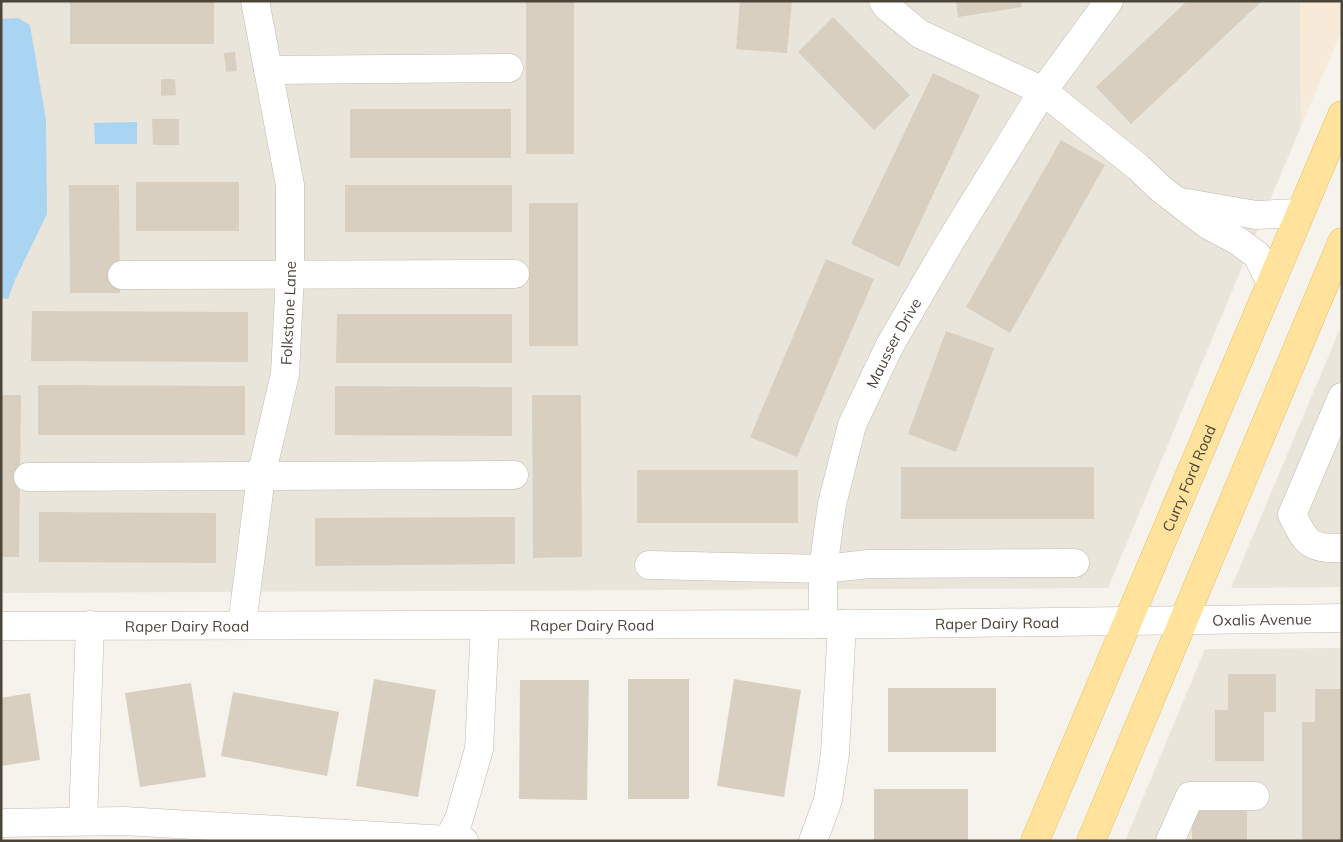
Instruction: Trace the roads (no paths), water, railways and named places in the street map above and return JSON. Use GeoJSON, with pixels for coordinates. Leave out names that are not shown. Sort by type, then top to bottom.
{"type":"FeatureCollection","features":[{"type":"Feature","properties":{"kind":"main road","name":"Curry Ford Road"},"geometry":{"type":"LineString","coordinates":[[1037,841],[1047,812],[1127,621],[1342,115]]}},
{"type":"Feature","properties":{"kind":"main road"},"geometry":{"type":"LineString","coordinates":[[1090,841],[1342,242]]}},
{"type":"Feature","properties":{"kind":"street","name":"Folkstone Lane"},"geometry":{"type":"LineString","coordinates":[[242,625],[261,476],[285,374],[290,274],[290,185],[256,1]]}},
{"type":"Feature","properties":{"kind":"street"},"geometry":{"type":"LineString","coordinates":[[883,1],[886,7],[920,34],[1043,91],[1161,189],[1181,202],[1208,224],[1238,241],[1257,255],[1271,283]]}},
{"type":"Feature","properties":{"kind":"street","name":"Mausser Drive"},"geometry":{"type":"LineString","coordinates":[[813,841],[828,800],[835,754],[833,624],[823,570],[832,504],[852,425],[890,345],[1043,91],[1110,1]]}},
{"type":"Feature","properties":{"kind":"street"},"geometry":{"type":"LineString","coordinates":[[268,70],[509,68]]}},
{"type":"Feature","properties":{"kind":"street"},"geometry":{"type":"LineString","coordinates":[[1181,202],[1256,214],[1299,213]]}},
{"type":"Feature","properties":{"kind":"street"},"geometry":{"type":"LineString","coordinates":[[122,275],[515,274]]}},
{"type":"Feature","properties":{"kind":"street"},"geometry":{"type":"LineString","coordinates":[[1342,396],[1292,515],[1306,540],[1321,549],[1342,548]]}},
{"type":"Feature","properties":{"kind":"street"},"geometry":{"type":"LineString","coordinates":[[28,478],[514,475]]}},
{"type":"Feature","properties":{"kind":"street"},"geometry":{"type":"LineString","coordinates":[[649,565],[823,570],[869,564],[1075,563]]}},
{"type":"Feature","properties":{"kind":"street","name":"Oxalis Avenue"},"geometry":{"type":"LineString","coordinates":[[1184,620],[1342,618]]}},
{"type":"Feature","properties":{"kind":"street","name":"Raper Dairy Road"},"geometry":{"type":"LineString","coordinates":[[1,626],[833,624],[1184,620]]}},
{"type":"Feature","properties":{"kind":"street"},"geometry":{"type":"LineString","coordinates":[[83,821],[90,625]]}},
{"type":"Feature","properties":{"kind":"street"},"geometry":{"type":"LineString","coordinates":[[1,823],[124,821],[456,840],[459,819],[479,749],[485,625]]}},
{"type":"Feature","properties":{"kind":"street"},"geometry":{"type":"LineString","coordinates":[[1170,841],[1190,796],[1255,796]]}},
{"type":"Feature","properties":{"kind":"water"},"geometry":{"type":"Polygon","coordinates":[[[18,18],[30,25],[46,120],[47,214],[15,280],[8,299],[1,298],[1,19],[18,18]]]}},
{"type":"Feature","properties":{"kind":"water"},"geometry":{"type":"Polygon","coordinates":[[[137,122],[137,144],[95,144],[94,123],[137,122]]]}}]}
